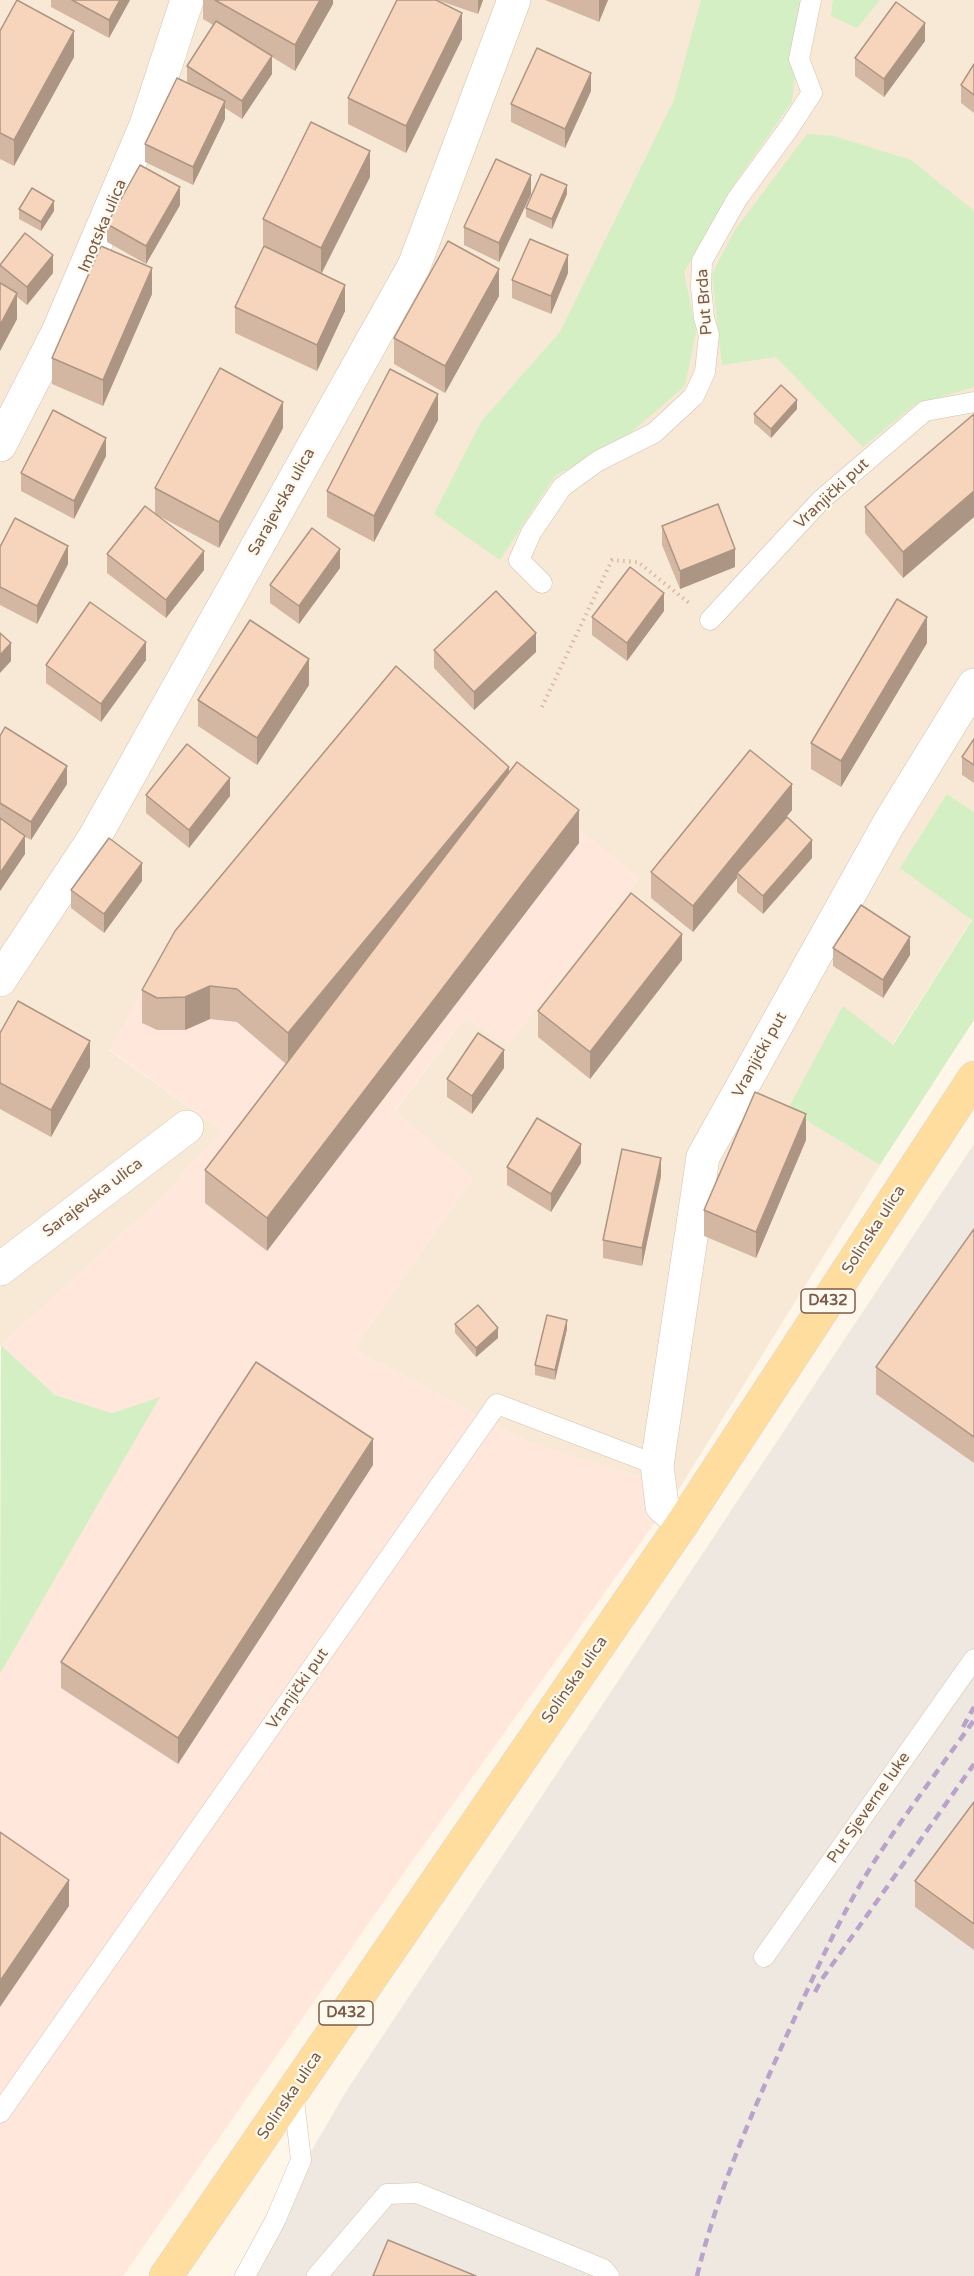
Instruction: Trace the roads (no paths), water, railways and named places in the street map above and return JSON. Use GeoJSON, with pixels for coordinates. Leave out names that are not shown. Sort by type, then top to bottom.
{"type":"FeatureCollection","features":[{"type":"Feature","properties":{"kind":"main road","name":"Solinska ulica"},"geometry":{"type":"LineString","coordinates":[[166,2276],[682,1524],[974,1077]]}},
{"type":"Feature","properties":{"kind":"street","name":"Imotska ulica"},"geometry":{"type":"LineString","coordinates":[[0,445],[58,332],[136,147],[188,0]]}},
{"type":"Feature","properties":{"kind":"street","name":"Sarajevska ulica"},"geometry":{"type":"LineString","coordinates":[[0,980],[93,840],[414,266],[514,0]]}},
{"type":"Feature","properties":{"kind":"street","name":"Vranjički put"},"geometry":{"type":"LineString","coordinates":[[682,1524],[662,1506],[657,1465],[703,1157],[888,825],[974,685]]}},
{"type":"Feature","properties":{"kind":"street","name":"Sarajevska ulica"},"geometry":{"type":"LineString","coordinates":[[0,1269],[187,1127]]}},
{"type":"Feature","properties":{"kind":"lane","name":"Put Brda"},"geometry":{"type":"LineString","coordinates":[[542,583],[519,560],[531,533],[562,487],[598,461],[654,433],[694,396],[705,372],[709,335],[704,318],[701,287],[702,261],[737,199],[812,93],[799,59],[811,0]]}},
{"type":"Feature","properties":{"kind":"lane","name":"Vranjički put"},"geometry":{"type":"LineString","coordinates":[[710,620],[821,500],[925,411],[974,402]]}},
{"type":"Feature","properties":{"kind":"lane","name":"Vranjički put"},"geometry":{"type":"LineString","coordinates":[[0,2113],[497,1404],[657,1465]]}},
{"type":"Feature","properties":{"kind":"lane","name":"Put Sjeverne luke"},"geometry":{"type":"LineString","coordinates":[[764,1957],[974,1659]]}},
{"type":"Feature","properties":{"kind":"lane"},"geometry":{"type":"LineString","coordinates":[[245,2276],[275,2221],[301,2160],[293,2091]]}},
{"type":"Feature","properties":{"kind":"lane"},"geometry":{"type":"LineString","coordinates":[[317,2276],[387,2194],[417,2193],[603,2268],[609,2276]]}},
{"type":"Feature","properties":{"kind":"railway"},"geometry":{"type":"LineString","coordinates":[[963,1727],[974,1707]]}},
{"type":"Feature","properties":{"kind":"railway"},"geometry":{"type":"LineString","coordinates":[[697,2276],[725,2184],[748,2125],[816,1970],[861,1883],[974,1720]]}},
{"type":"Feature","properties":{"kind":"railway"},"geometry":{"type":"LineString","coordinates":[[815,1992],[974,1764]]}}]}
